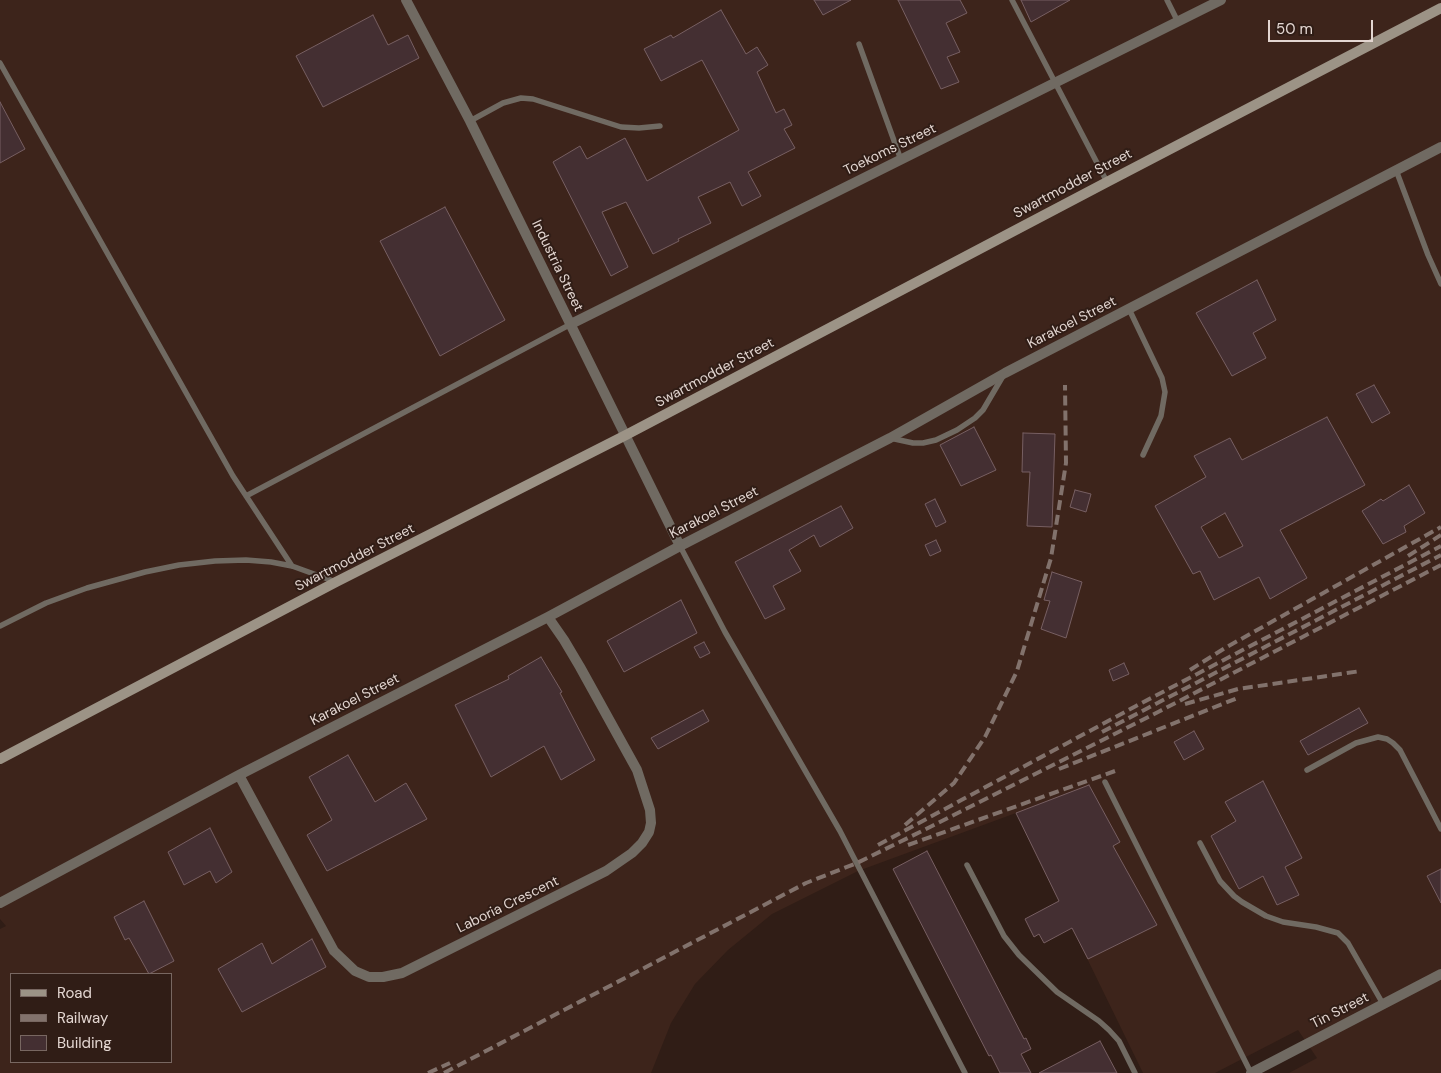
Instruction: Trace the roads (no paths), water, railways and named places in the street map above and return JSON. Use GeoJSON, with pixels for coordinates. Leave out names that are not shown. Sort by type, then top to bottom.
{"type":"FeatureCollection","features":[{"type":"Feature","properties":{"kind":"main road","name":"Swartmodder Street"},"geometry":{"type":"LineString","coordinates":[[0,759],[336,582],[626,435],[1441,8]]}},
{"type":"Feature","properties":{"kind":"street","name":"Industria Street"},"geometry":{"type":"LineString","coordinates":[[406,0],[470,121],[680,546]]}},
{"type":"Feature","properties":{"kind":"street","name":"Toekoms Street"},"geometry":{"type":"LineString","coordinates":[[571,324],[1221,0]]}},
{"type":"Feature","properties":{"kind":"street","name":"Karakoel Street"},"geometry":{"type":"LineString","coordinates":[[0,903],[239,775],[548,617],[680,546],[890,438],[1005,373],[1441,147]]}},
{"type":"Feature","properties":{"kind":"street","name":"Laboria Crescent"},"geometry":{"type":"LineString","coordinates":[[239,775],[334,951],[355,971],[368,977],[383,977],[402,972],[606,871],[632,854],[642,843],[649,832],[651,823],[650,810],[646,793],[633,762],[564,640],[548,617]]}},
{"type":"Feature","properties":{"kind":"street","name":"Tin Street"},"geometry":{"type":"LineString","coordinates":[[1251,1073],[1441,974]]}},
{"type":"Feature","properties":{"kind":"lane"},"geometry":{"type":"LineString","coordinates":[[1012,0],[1106,182]]}},
{"type":"Feature","properties":{"kind":"lane"},"geometry":{"type":"LineString","coordinates":[[1167,0],[1178,22]]}},
{"type":"Feature","properties":{"kind":"lane"},"geometry":{"type":"LineString","coordinates":[[859,44],[901,160]]}},
{"type":"Feature","properties":{"kind":"lane"},"geometry":{"type":"LineString","coordinates":[[0,62],[232,476],[292,566]]}},
{"type":"Feature","properties":{"kind":"lane"},"geometry":{"type":"LineString","coordinates":[[470,121],[503,104],[521,98],[533,99],[621,127],[660,126]]}},
{"type":"Feature","properties":{"kind":"lane"},"geometry":{"type":"LineString","coordinates":[[1396,170],[1441,284]]}},
{"type":"Feature","properties":{"kind":"lane"},"geometry":{"type":"LineString","coordinates":[[1129,309],[1162,378],[1166,392],[1162,416],[1143,455]]}},
{"type":"Feature","properties":{"kind":"lane"},"geometry":{"type":"LineString","coordinates":[[246,496],[571,324]]}},
{"type":"Feature","properties":{"kind":"lane"},"geometry":{"type":"LineString","coordinates":[[890,438],[903,442],[923,443],[936,440],[957,430],[983,410],[1005,373]]}},
{"type":"Feature","properties":{"kind":"lane"},"geometry":{"type":"LineString","coordinates":[[680,546],[725,632],[840,831],[965,1073]]}},
{"type":"Feature","properties":{"kind":"lane"},"geometry":{"type":"LineString","coordinates":[[0,626],[46,603],[87,588],[179,564],[246,560],[292,566],[336,582]]}},
{"type":"Feature","properties":{"kind":"lane"},"geometry":{"type":"LineString","coordinates":[[1307,770],[1361,741],[1378,737],[1387,740],[1400,750],[1441,828]]}},
{"type":"Feature","properties":{"kind":"lane"},"geometry":{"type":"LineString","coordinates":[[1105,782],[1251,1073]]}},
{"type":"Feature","properties":{"kind":"lane"},"geometry":{"type":"LineString","coordinates":[[1200,843],[1220,881],[1242,902],[1266,916],[1283,922],[1316,927],[1338,933],[1348,943],[1383,1004]]}},
{"type":"Feature","properties":{"kind":"lane"},"geometry":{"type":"LineString","coordinates":[[967,865],[1004,936],[1020,956],[1057,992],[1099,1021],[1119,1041],[1135,1073]]}},
{"type":"Feature","properties":{"kind":"railway"},"geometry":{"type":"LineString","coordinates":[[905,825],[954,783],[985,737],[1017,671],[1051,558],[1066,463],[1065,385]]}},
{"type":"Feature","properties":{"kind":"railway"},"geometry":{"type":"LineString","coordinates":[[1190,670],[1225,648],[1441,527]]}},
{"type":"Feature","properties":{"kind":"railway"},"geometry":{"type":"LineString","coordinates":[[1408,556],[1441,535]]}},
{"type":"Feature","properties":{"kind":"railway"},"geometry":{"type":"LineString","coordinates":[[878,845],[1136,706],[1441,546]]}},
{"type":"Feature","properties":{"kind":"railway"},"geometry":{"type":"LineString","coordinates":[[1102,732],[1441,555]]}},
{"type":"Feature","properties":{"kind":"railway"},"geometry":{"type":"LineString","coordinates":[[444,1073],[806,883],[857,863],[922,831],[1160,711],[1441,565]]}},
{"type":"Feature","properties":{"kind":"railway"},"geometry":{"type":"LineString","coordinates":[[1185,704],[1238,689],[1361,671]]}},
{"type":"Feature","properties":{"kind":"railway"},"geometry":{"type":"LineString","coordinates":[[1059,769],[1240,697]]}},
{"type":"Feature","properties":{"kind":"railway"},"geometry":{"type":"LineString","coordinates":[[908,845],[1115,771]]}},
{"type":"Feature","properties":{"kind":"railway"},"geometry":{"type":"LineString","coordinates":[[428,1073],[450,1063]]}}]}
